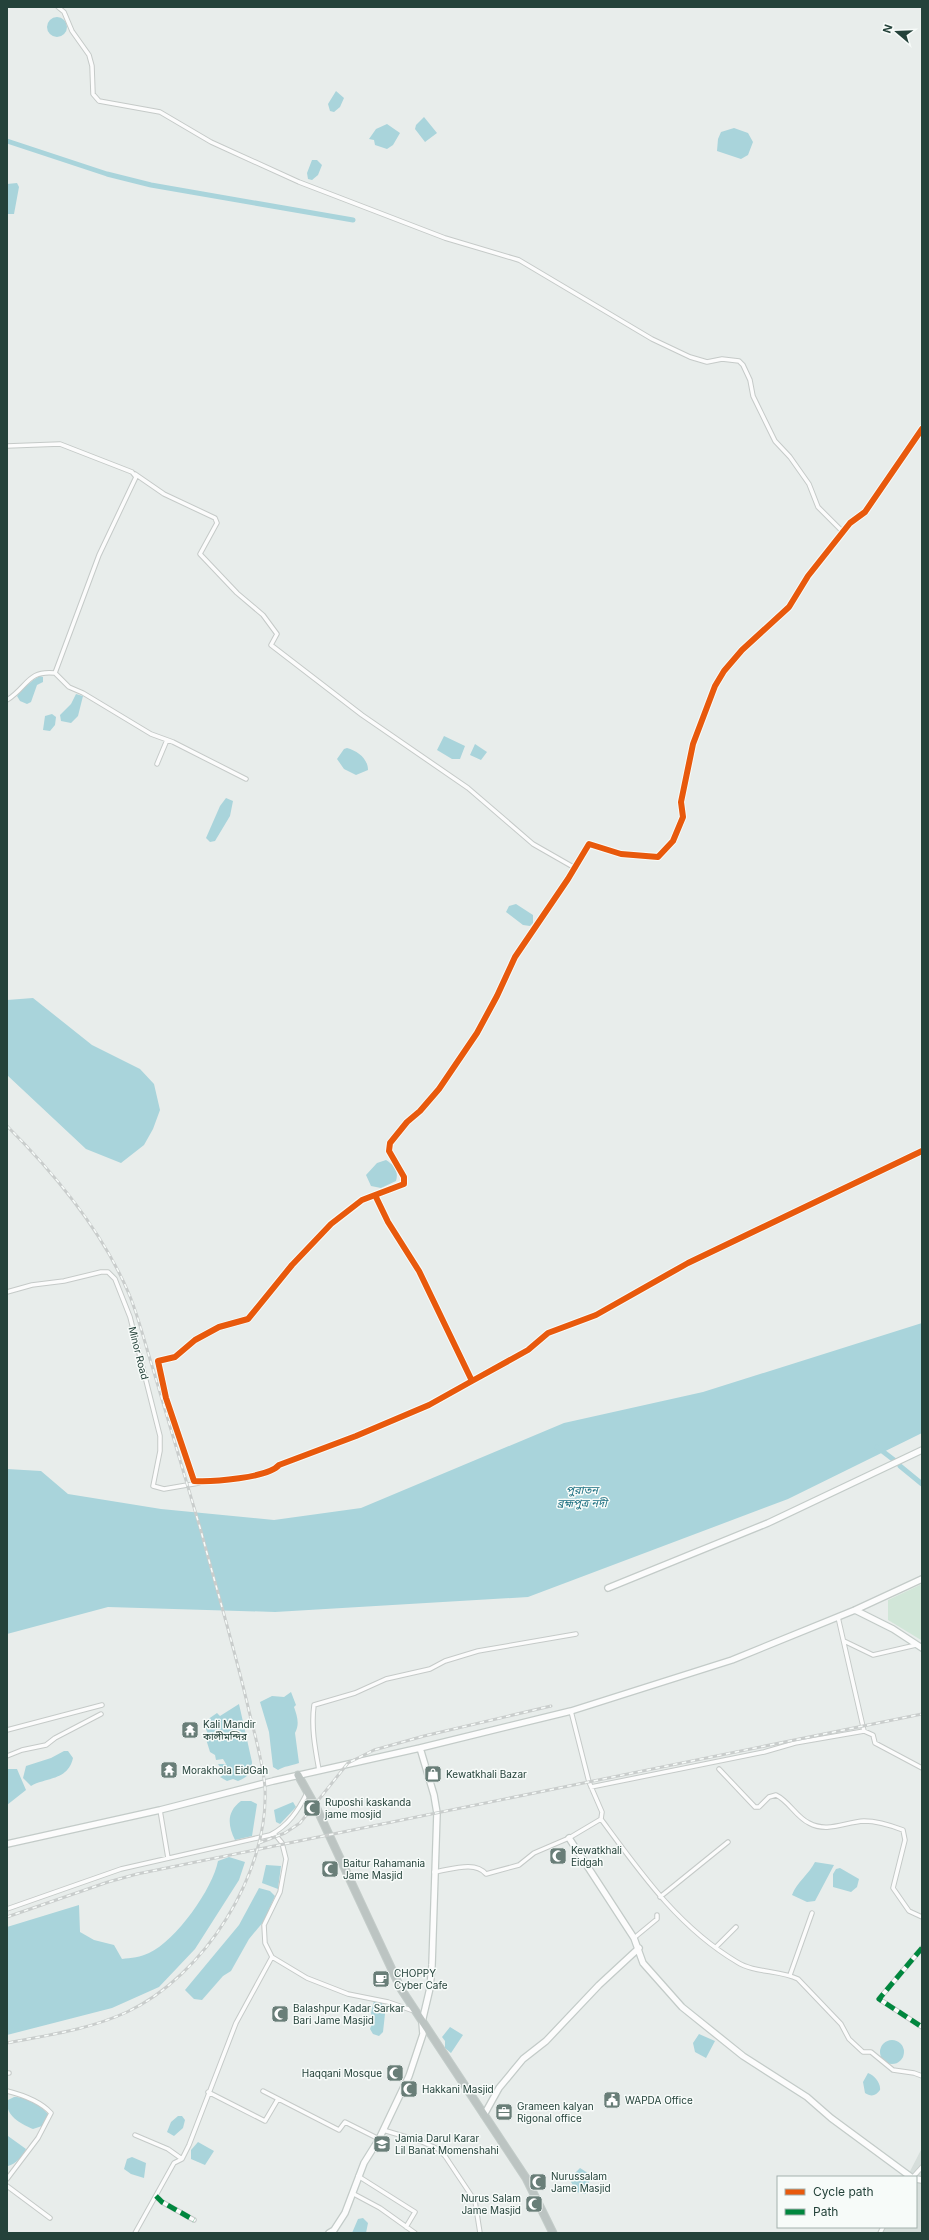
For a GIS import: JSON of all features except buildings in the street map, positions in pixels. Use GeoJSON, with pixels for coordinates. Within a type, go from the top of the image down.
{"type":"FeatureCollection","features":[{"type":"Feature","properties":{"kind":"highway"},"geometry":{"type":"LineString","coordinates":[[298,1775],[402,1989],[422,2022],[526,2178],[553,2233]]}},
{"type":"Feature","properties":{"kind":"street"},"geometry":{"type":"LineString","coordinates":[[58,7],[64,12],[72,31],[89,55],[92,66],[93,94],[99,101],[160,112],[211,142],[299,182],[348,199],[395,220],[445,238],[519,260],[652,339],[690,357],[707,362],[722,359],[739,361],[747,372],[753,396],[775,441],[790,457],[809,484],[818,507],[843,532]]}},
{"type":"Feature","properties":{"kind":"street"},"geometry":{"type":"LineString","coordinates":[[922,429],[866,512],[850,523],[808,576],[789,607],[742,650],[724,671],[715,686],[693,744],[681,802],[683,817],[673,841],[665,851],[658,857],[640,856],[606,851],[589,844],[575,868],[515,957],[480,1027],[455,1067],[420,1111],[407,1122],[389,1147],[390,1155],[401,1170],[405,1182],[401,1186],[362,1200],[331,1224],[292,1265],[248,1319],[219,1327],[195,1340],[175,1357],[158,1361],[166,1398],[187,1465],[194,1481],[206,1482],[242,1478],[275,1470],[279,1465],[356,1436],[429,1405],[528,1350],[548,1333],[596,1315],[688,1263],[922,1152]]}},
{"type":"Feature","properties":{"kind":"street"},"geometry":{"type":"LineString","coordinates":[[7,446],[60,444],[91,455],[135,474],[164,494],[215,518],[217,523],[200,554],[238,593],[264,615],[277,634],[271,645],[362,715],[468,788],[533,844],[575,868]]}},
{"type":"Feature","properties":{"kind":"street"},"geometry":{"type":"LineString","coordinates":[[55,673],[66,649],[80,602],[110,530],[134,482],[135,474]]}},
{"type":"Feature","properties":{"kind":"street"},"geometry":{"type":"LineString","coordinates":[[7,700],[19,692],[32,677],[41,672],[55,673],[69,687],[83,693],[151,734],[167,740],[246,779]]}},
{"type":"Feature","properties":{"kind":"street"},"geometry":{"type":"LineString","coordinates":[[157,764],[167,740]]}},
{"type":"Feature","properties":{"kind":"street"},"geometry":{"type":"LineString","coordinates":[[375,1195],[388,1222],[419,1271],[472,1381]]}},
{"type":"Feature","properties":{"kind":"street","name":"Minor Road"},"geometry":{"type":"LineString","coordinates":[[7,1292],[32,1286],[64,1282],[101,1272],[108,1272],[115,1279],[130,1317],[160,1436],[160,1451],[153,1486],[164,1488],[206,1482]]}},
{"type":"Feature","properties":{"kind":"street"},"geometry":{"type":"LineString","coordinates":[[608,1588],[768,1523],[922,1450]]}},
{"type":"Feature","properties":{"kind":"street"},"geometry":{"type":"LineString","coordinates":[[7,1844],[160,1810],[298,1775],[420,1748],[571,1711],[732,1660],[855,1610],[922,1580]]}},
{"type":"Feature","properties":{"kind":"street"},"geometry":{"type":"LineString","coordinates":[[855,1610],[919,1646]]}},
{"type":"Feature","properties":{"kind":"street"},"geometry":{"type":"LineString","coordinates":[[838,1617],[864,1731]]}},
{"type":"Feature","properties":{"kind":"street"},"geometry":{"type":"LineString","coordinates":[[319,1770],[313,1738],[314,1705],[355,1693],[386,1679],[430,1669],[445,1661],[478,1651],[516,1646],[576,1634]]}},
{"type":"Feature","properties":{"kind":"street"},"geometry":{"type":"LineString","coordinates":[[844,1641],[873,1655],[919,1646]]}},
{"type":"Feature","properties":{"kind":"street"},"geometry":{"type":"LineString","coordinates":[[7,1730],[102,1705]]}},
{"type":"Feature","properties":{"kind":"street"},"geometry":{"type":"LineString","coordinates":[[434,1872],[474,1866],[482,1868],[486,1874],[519,1865],[534,1853],[569,1838],[600,1819],[602,1812],[591,1786],[576,1736],[571,1711]]}},
{"type":"Feature","properties":{"kind":"street"},"geometry":{"type":"LineString","coordinates":[[7,1756],[22,1750],[46,1746],[54,1738],[101,1714]]}},
{"type":"Feature","properties":{"kind":"street"},"geometry":{"type":"LineString","coordinates":[[591,1786],[764,1752],[794,1743],[864,1731],[873,1735],[875,1743],[922,1768]]}},
{"type":"Feature","properties":{"kind":"street"},"geometry":{"type":"LineString","coordinates":[[329,2233],[334,2230],[345,2212],[358,2176],[379,2139],[409,2076],[423,2034],[422,2022],[430,1988],[432,1965],[437,1813],[434,1795],[420,1748]]}},
{"type":"Feature","properties":{"kind":"street"},"geometry":{"type":"LineString","coordinates":[[719,1769],[756,1807],[759,1807],[769,1797],[776,1795],[809,1823],[821,1827],[837,1827],[862,1821],[871,1821],[903,1830],[905,1840],[893,1888],[909,1910],[922,1917]]}},
{"type":"Feature","properties":{"kind":"street"},"geometry":{"type":"LineString","coordinates":[[7,1909],[121,1869],[274,1833],[288,1822],[300,1809],[307,1792]]}},
{"type":"Feature","properties":{"kind":"street"},"geometry":{"type":"LineString","coordinates":[[160,1810],[168,1858]]}},
{"type":"Feature","properties":{"kind":"street"},"geometry":{"type":"LineString","coordinates":[[600,1819],[660,1897],[675,1914],[716,1947],[738,1963],[790,1975],[798,1979],[842,2024],[848,2039],[863,2052],[872,2052],[893,2070],[914,2073],[922,2076]]}},
{"type":"Feature","properties":{"kind":"street"},"geometry":{"type":"LineString","coordinates":[[274,1833],[282,1843],[286,1859],[280,1892],[264,1926],[265,1943],[272,1957],[306,1978],[348,1994],[388,2002],[416,2012]]}},
{"type":"Feature","properties":{"kind":"street"},"geometry":{"type":"LineString","coordinates":[[569,1838],[634,1938],[639,1948],[643,1963],[682,2007],[742,2056],[807,2097],[831,2118],[911,2176]]}},
{"type":"Feature","properties":{"kind":"street"},"geometry":{"type":"LineString","coordinates":[[660,1897],[728,1842]]}},
{"type":"Feature","properties":{"kind":"street"},"geometry":{"type":"LineString","coordinates":[[790,1975],[812,1913]]}},
{"type":"Feature","properties":{"kind":"street"},"geometry":{"type":"LineString","coordinates":[[634,1938],[657,1918],[657,1915]]}},
{"type":"Feature","properties":{"kind":"street"},"geometry":{"type":"LineString","coordinates":[[716,1947],[736,1927]]}},
{"type":"Feature","properties":{"kind":"street"},"geometry":{"type":"LineString","coordinates":[[484,2115],[499,2088],[523,2059],[545,2042],[599,1985],[639,1948]]}},
{"type":"Feature","properties":{"kind":"street"},"geometry":{"type":"LineString","coordinates":[[922,1948],[880,2000],[922,2027]]}},
{"type":"Feature","properties":{"kind":"street"},"geometry":{"type":"LineString","coordinates":[[134,2233],[174,2163],[182,2159],[189,2145],[236,2022],[272,1957]]}},
{"type":"Feature","properties":{"kind":"street"},"geometry":{"type":"LineString","coordinates":[[7,2091],[30,2098],[45,2106],[51,2113],[38,2138],[7,2179]]}},
{"type":"Feature","properties":{"kind":"street"},"geometry":{"type":"LineString","coordinates":[[263,2091],[340,2130],[345,2122],[379,2139]]}},
{"type":"Feature","properties":{"kind":"street"},"geometry":{"type":"LineString","coordinates":[[208,2092],[265,2121],[278,2099]]}},
{"type":"Feature","properties":{"kind":"street"},"geometry":{"type":"LineString","coordinates":[[383,2130],[420,2141],[438,2149],[445,2156],[475,2201],[480,2233]]}},
{"type":"Feature","properties":{"kind":"street"},"geometry":{"type":"LineString","coordinates":[[134,2135],[168,2149],[182,2159]]}},
{"type":"Feature","properties":{"kind":"street"},"geometry":{"type":"LineString","coordinates":[[913,2176],[922,2167]]}},
{"type":"Feature","properties":{"kind":"street"},"geometry":{"type":"LineString","coordinates":[[358,2176],[415,2212],[406,2227]]}},
{"type":"Feature","properties":{"kind":"street"},"geometry":{"type":"LineString","coordinates":[[7,2186],[50,2218]]}},
{"type":"Feature","properties":{"kind":"street"},"geometry":{"type":"LineString","coordinates":[[352,2193],[380,2208],[415,2233]]}},
{"type":"Feature","properties":{"kind":"street"},"geometry":{"type":"LineString","coordinates":[[156,2196],[162,2202],[194,2220]]}},
{"type":"Feature","properties":{"kind":"shaded area"},"geometry":{"type":"Polygon","coordinates":[[[922,2148],[922,2233],[879,2233],[882,2228],[917,2228],[917,2176],[908,2176],[922,2148]]]}},
{"type":"Feature","properties":{"kind":"green space"},"geometry":{"type":"Polygon","coordinates":[[[922,1584],[921,1640],[888,1620],[888,1600],[922,1584]]]}},
{"type":"Feature","properties":{"kind":"water"},"geometry":{"type":"Polygon","coordinates":[[[57,17],[64,20],[67,27],[64,34],[57,37],[50,34],[47,27],[50,20],[57,17]]]}},
{"type":"Feature","properties":{"kind":"water"},"geometry":{"type":"Polygon","coordinates":[[[336,91],[344,98],[340,107],[334,112],[330,111],[328,104],[336,91]]]}},
{"type":"Feature","properties":{"kind":"water"},"geometry":{"type":"Polygon","coordinates":[[[424,117],[437,133],[425,142],[415,129],[416,125],[424,117]]]}},
{"type":"Feature","properties":{"kind":"water"},"geometry":{"type":"Polygon","coordinates":[[[387,124],[400,133],[393,145],[387,149],[375,145],[374,140],[369,139],[376,129],[387,124]]]}},
{"type":"Feature","properties":{"kind":"water"},"geometry":{"type":"Polygon","coordinates":[[[734,128],[748,133],[753,142],[748,155],[741,159],[717,151],[718,139],[721,132],[734,128]]]}},
{"type":"Feature","properties":{"kind":"water"},"geometry":{"type":"Polygon","coordinates":[[[312,160],[317,160],[322,165],[318,175],[312,180],[308,179],[307,173],[312,160]]]}},
{"type":"Feature","properties":{"kind":"water"},"geometry":{"type":"Polygon","coordinates":[[[17,183],[19,187],[14,214],[7,214],[7,184],[17,183]]]}},
{"type":"Feature","properties":{"kind":"water"},"geometry":{"type":"Polygon","coordinates":[[[40,676],[43,677],[43,682],[37,685],[31,702],[27,704],[20,701],[17,696],[19,693],[40,676]]]}},
{"type":"Feature","properties":{"kind":"water"},"geometry":{"type":"Polygon","coordinates":[[[76,694],[83,696],[78,716],[71,723],[61,721],[60,715],[71,704],[76,694]]]}},
{"type":"Feature","properties":{"kind":"water"},"geometry":{"type":"Polygon","coordinates":[[[52,714],[56,717],[55,725],[50,731],[43,730],[45,716],[52,714]]]}},
{"type":"Feature","properties":{"kind":"water"},"geometry":{"type":"Polygon","coordinates":[[[444,736],[465,746],[460,759],[452,759],[437,750],[444,736]]]}},
{"type":"Feature","properties":{"kind":"water"},"geometry":{"type":"Polygon","coordinates":[[[475,744],[487,752],[481,760],[470,755],[475,744]]]}},
{"type":"Feature","properties":{"kind":"water"},"geometry":{"type":"Polygon","coordinates":[[[347,748],[362,756],[368,766],[368,770],[356,775],[344,769],[337,759],[344,749],[347,748]]]}},
{"type":"Feature","properties":{"kind":"water"},"geometry":{"type":"Polygon","coordinates":[[[226,798],[233,801],[230,816],[215,841],[210,842],[206,838],[220,806],[226,798]]]}},
{"type":"Feature","properties":{"kind":"water"},"geometry":{"type":"Polygon","coordinates":[[[516,904],[533,915],[533,923],[530,926],[523,925],[506,912],[509,906],[516,904]]]}},
{"type":"Feature","properties":{"kind":"water"},"geometry":{"type":"Polygon","coordinates":[[[33,998],[92,1045],[140,1069],[154,1084],[160,1110],[153,1129],[144,1145],[121,1163],[86,1149],[7,1075],[7,1000],[33,998]]]}},
{"type":"Feature","properties":{"kind":"water"},"geometry":{"type":"Polygon","coordinates":[[[386,1160],[396,1171],[396,1181],[381,1188],[371,1186],[366,1175],[377,1163],[386,1160]]]}},
{"type":"Feature","properties":{"kind":"water","name":"পুরাতন ব্রহ্মপুত্র নদী"},"geometry":{"type":"Polygon","coordinates":[[[922,1323],[922,1433],[788,1499],[528,1597],[275,1612],[108,1607],[7,1634],[7,1469],[41,1471],[68,1494],[161,1509],[274,1520],[361,1508],[564,1423],[703,1392],[922,1323]]]}},
{"type":"Feature","properties":{"kind":"water"},"geometry":{"type":"Polygon","coordinates":[[[291,1692],[296,1705],[294,1707],[298,1723],[295,1733],[299,1763],[278,1770],[273,1767],[269,1732],[260,1702],[272,1696],[284,1697],[291,1692]]]}},
{"type":"Feature","properties":{"kind":"water"},"geometry":{"type":"Polygon","coordinates":[[[239,1704],[252,1766],[249,1774],[244,1778],[238,1781],[233,1779],[227,1781],[220,1777],[225,1774],[218,1764],[226,1764],[223,1759],[216,1760],[215,1755],[210,1752],[206,1739],[209,1737],[206,1729],[203,1727],[204,1722],[217,1713],[220,1716],[239,1704]]]}},
{"type":"Feature","properties":{"kind":"water"},"geometry":{"type":"Polygon","coordinates":[[[64,1751],[68,1751],[73,1758],[66,1771],[61,1775],[31,1786],[23,1778],[26,1766],[51,1758],[64,1751]]]}},
{"type":"Feature","properties":{"kind":"water"},"geometry":{"type":"Polygon","coordinates":[[[7,1769],[17,1769],[26,1790],[7,1805],[7,1769]]]}},
{"type":"Feature","properties":{"kind":"water"},"geometry":{"type":"Polygon","coordinates":[[[241,1801],[251,1801],[257,1804],[252,1836],[235,1840],[231,1830],[230,1819],[236,1805],[241,1801]]]}},
{"type":"Feature","properties":{"kind":"water"},"geometry":{"type":"Polygon","coordinates":[[[293,1802],[296,1807],[280,1824],[276,1822],[274,1810],[293,1802]]]}},
{"type":"Feature","properties":{"kind":"water"},"geometry":{"type":"Polygon","coordinates":[[[229,1857],[245,1862],[239,1880],[195,1949],[159,1987],[112,2008],[7,2035],[7,1927],[79,1905],[80,1932],[94,1940],[114,1945],[122,1959],[143,1955],[160,1947],[181,1926],[192,1913],[209,1885],[218,1861],[229,1857]]]}},
{"type":"Feature","properties":{"kind":"water"},"geometry":{"type":"Polygon","coordinates":[[[815,1862],[834,1865],[815,1901],[807,1902],[792,1895],[794,1890],[815,1862]]]}},
{"type":"Feature","properties":{"kind":"water"},"geometry":{"type":"Polygon","coordinates":[[[266,1865],[281,1866],[278,1889],[262,1883],[266,1865]]]}},
{"type":"Feature","properties":{"kind":"water"},"geometry":{"type":"Polygon","coordinates":[[[840,1868],[859,1879],[857,1887],[851,1892],[833,1887],[833,1874],[836,1869],[840,1868]]]}},
{"type":"Feature","properties":{"kind":"water"},"geometry":{"type":"Polygon","coordinates":[[[259,1888],[270,1891],[275,1896],[264,1921],[249,1939],[231,1971],[223,1976],[202,2000],[194,1999],[185,1990],[239,1925],[259,1888]]]}},
{"type":"Feature","properties":{"kind":"water"},"geometry":{"type":"Polygon","coordinates":[[[374,2001],[382,2003],[385,2014],[383,2032],[379,2036],[373,2034],[370,2029],[373,2021],[371,2013],[374,2001]]]}},
{"type":"Feature","properties":{"kind":"water"},"geometry":{"type":"Polygon","coordinates":[[[450,2027],[463,2035],[451,2053],[445,2048],[445,2041],[442,2037],[450,2027]]]}},
{"type":"Feature","properties":{"kind":"water"},"geometry":{"type":"Polygon","coordinates":[[[699,2034],[715,2041],[706,2058],[695,2052],[693,2043],[699,2034]]]}},
{"type":"Feature","properties":{"kind":"water"},"geometry":{"type":"Polygon","coordinates":[[[892,2040],[900,2044],[904,2052],[900,2060],[892,2064],[884,2060],[880,2052],[884,2044],[892,2040]]]}},
{"type":"Feature","properties":{"kind":"water"},"geometry":{"type":"Polygon","coordinates":[[[868,2073],[875,2077],[878,2082],[880,2090],[877,2094],[869,2095],[865,2093],[863,2082],[868,2073]]]}},
{"type":"Feature","properties":{"kind":"water"},"geometry":{"type":"Polygon","coordinates":[[[14,2097],[28,2100],[49,2115],[42,2126],[33,2129],[19,2122],[11,2115],[7,2106],[8,2100],[14,2097]]]}},
{"type":"Feature","properties":{"kind":"water"},"geometry":{"type":"Polygon","coordinates":[[[178,2116],[182,2116],[185,2120],[183,2128],[174,2136],[167,2132],[171,2122],[178,2116]]]}},
{"type":"Feature","properties":{"kind":"water"},"geometry":{"type":"Polygon","coordinates":[[[8,2136],[26,2149],[19,2159],[8,2166],[8,2136]]]}},
{"type":"Feature","properties":{"kind":"water"},"geometry":{"type":"Polygon","coordinates":[[[198,2142],[214,2151],[205,2165],[191,2159],[191,2150],[198,2142]]]}},
{"type":"Feature","properties":{"kind":"water"},"geometry":{"type":"Polygon","coordinates":[[[132,2157],[146,2163],[144,2178],[131,2174],[124,2169],[127,2159],[132,2157]]]}},
{"type":"Feature","properties":{"kind":"water"},"geometry":{"type":"Polygon","coordinates":[[[580,2168],[591,2175],[586,2194],[577,2192],[571,2182],[573,2175],[580,2168]]]}},
{"type":"Feature","properties":{"kind":"water"},"geometry":{"type":"Polygon","coordinates":[[[363,2218],[368,2223],[366,2233],[352,2233],[358,2219],[363,2218]]]}},
{"type":"Feature","properties":{"kind":"waterway"},"geometry":{"type":"LineString","coordinates":[[7,141],[107,174],[151,185],[353,220]]}},
{"type":"Feature","properties":{"kind":"waterway"},"geometry":{"type":"LineString","coordinates":[[877,1447],[894,1460]]}},
{"type":"Feature","properties":{"kind":"waterway"},"geometry":{"type":"LineString","coordinates":[[900,1466],[922,1484]]}},
{"type":"Feature","properties":{"kind":"railway"},"geometry":{"type":"LineString","coordinates":[[7,1126],[60,1183],[91,1225],[118,1270],[133,1303],[201,1531],[232,1643],[258,1749],[265,1788],[263,1821],[256,1854],[243,1887],[226,1919],[206,1948],[182,1974],[155,1996],[127,2012],[112,2018],[83,2028],[7,2043]]}},
{"type":"Feature","properties":{"kind":"railway"},"geometry":{"type":"LineString","coordinates":[[259,1843],[285,1833],[300,1823],[348,1763],[374,1750],[424,1736],[551,1706]]}},
{"type":"Feature","properties":{"kind":"railway"},"geometry":{"type":"LineString","coordinates":[[7,1917],[108,1882],[137,1874],[922,1714]]}},
{"type":"Feature","properties":{"kind":"marked path"},"geometry":{"type":"LineString","coordinates":[[922,1948],[879,1999],[922,2027]]}},
{"type":"Feature","properties":{"kind":"marked path"},"geometry":{"type":"LineString","coordinates":[[156,2196],[162,2202],[194,2220]]}},
{"type":"Feature","properties":{"kind":"cycle path"},"geometry":{"type":"LineString","coordinates":[[375,1195],[404,1184],[404,1177],[389,1151],[390,1143],[407,1122],[420,1111],[439,1089],[477,1033],[497,996],[515,957],[568,879],[589,844],[621,854],[658,857],[673,841],[683,817],[681,802],[693,744],[715,686],[724,671],[742,650],[789,607],[808,576],[850,523],[865,512],[922,429]]}},
{"type":"Feature","properties":{"kind":"cycle path"},"geometry":{"type":"LineString","coordinates":[[472,1381],[429,1405],[356,1436],[279,1465],[264,1473],[226,1480],[194,1481],[166,1398],[158,1361],[175,1357],[195,1340],[219,1327],[248,1319],[292,1265],[331,1224],[362,1200],[375,1195],[388,1222],[419,1271],[472,1381],[528,1350],[548,1333],[596,1315],[688,1263],[922,1151]]}},
{"type":"Feature","properties":{"kind":"place","name":"Kali Mandir কালীমন্দির"},"geometry":{"type":"Point","coordinates":[190,1730]}},
{"type":"Feature","properties":{"kind":"place","name":"Morakhola EidGah"},"geometry":{"type":"Point","coordinates":[169,1770]}},
{"type":"Feature","properties":{"kind":"place","name":"Kewatkhali Bazar"},"geometry":{"type":"Point","coordinates":[433,1774]}},
{"type":"Feature","properties":{"kind":"place","name":"Ruposhi kaskanda jame mosjid"},"geometry":{"type":"Point","coordinates":[312,1808]}},
{"type":"Feature","properties":{"kind":"place","name":"Kewatkhali Eidgah"},"geometry":{"type":"Point","coordinates":[558,1856]}},
{"type":"Feature","properties":{"kind":"place","name":"Baitur Rahamania Jame Masjid"},"geometry":{"type":"Point","coordinates":[330,1869]}},
{"type":"Feature","properties":{"kind":"place","name":"CHOPPY Cyber Cafe"},"geometry":{"type":"Point","coordinates":[381,1979]}},
{"type":"Feature","properties":{"kind":"place","name":"Balashpur Kadar Sarkar Bari Jame Masjid"},"geometry":{"type":"Point","coordinates":[280,2014]}},
{"type":"Feature","properties":{"kind":"place","name":"Haqqani Mosque"},"geometry":{"type":"Point","coordinates":[395,2073]}},
{"type":"Feature","properties":{"kind":"place","name":"Hakkani Masjid"},"geometry":{"type":"Point","coordinates":[409,2089]}},
{"type":"Feature","properties":{"kind":"place","name":"WAPDA Office"},"geometry":{"type":"Point","coordinates":[612,2100]}},
{"type":"Feature","properties":{"kind":"place","name":"Grameen kalyan Rigonal office"},"geometry":{"type":"Point","coordinates":[504,2112]}},
{"type":"Feature","properties":{"kind":"place","name":"Jamia Darul Karar Lil Banat Momenshahi"},"geometry":{"type":"Point","coordinates":[382,2144]}},
{"type":"Feature","properties":{"kind":"place","name":"Nurussalam Jame Masjid"},"geometry":{"type":"Point","coordinates":[538,2182]}},
{"type":"Feature","properties":{"kind":"place","name":"Nurus Salam Jame Masjid"},"geometry":{"type":"Point","coordinates":[534,2204]}}]}
